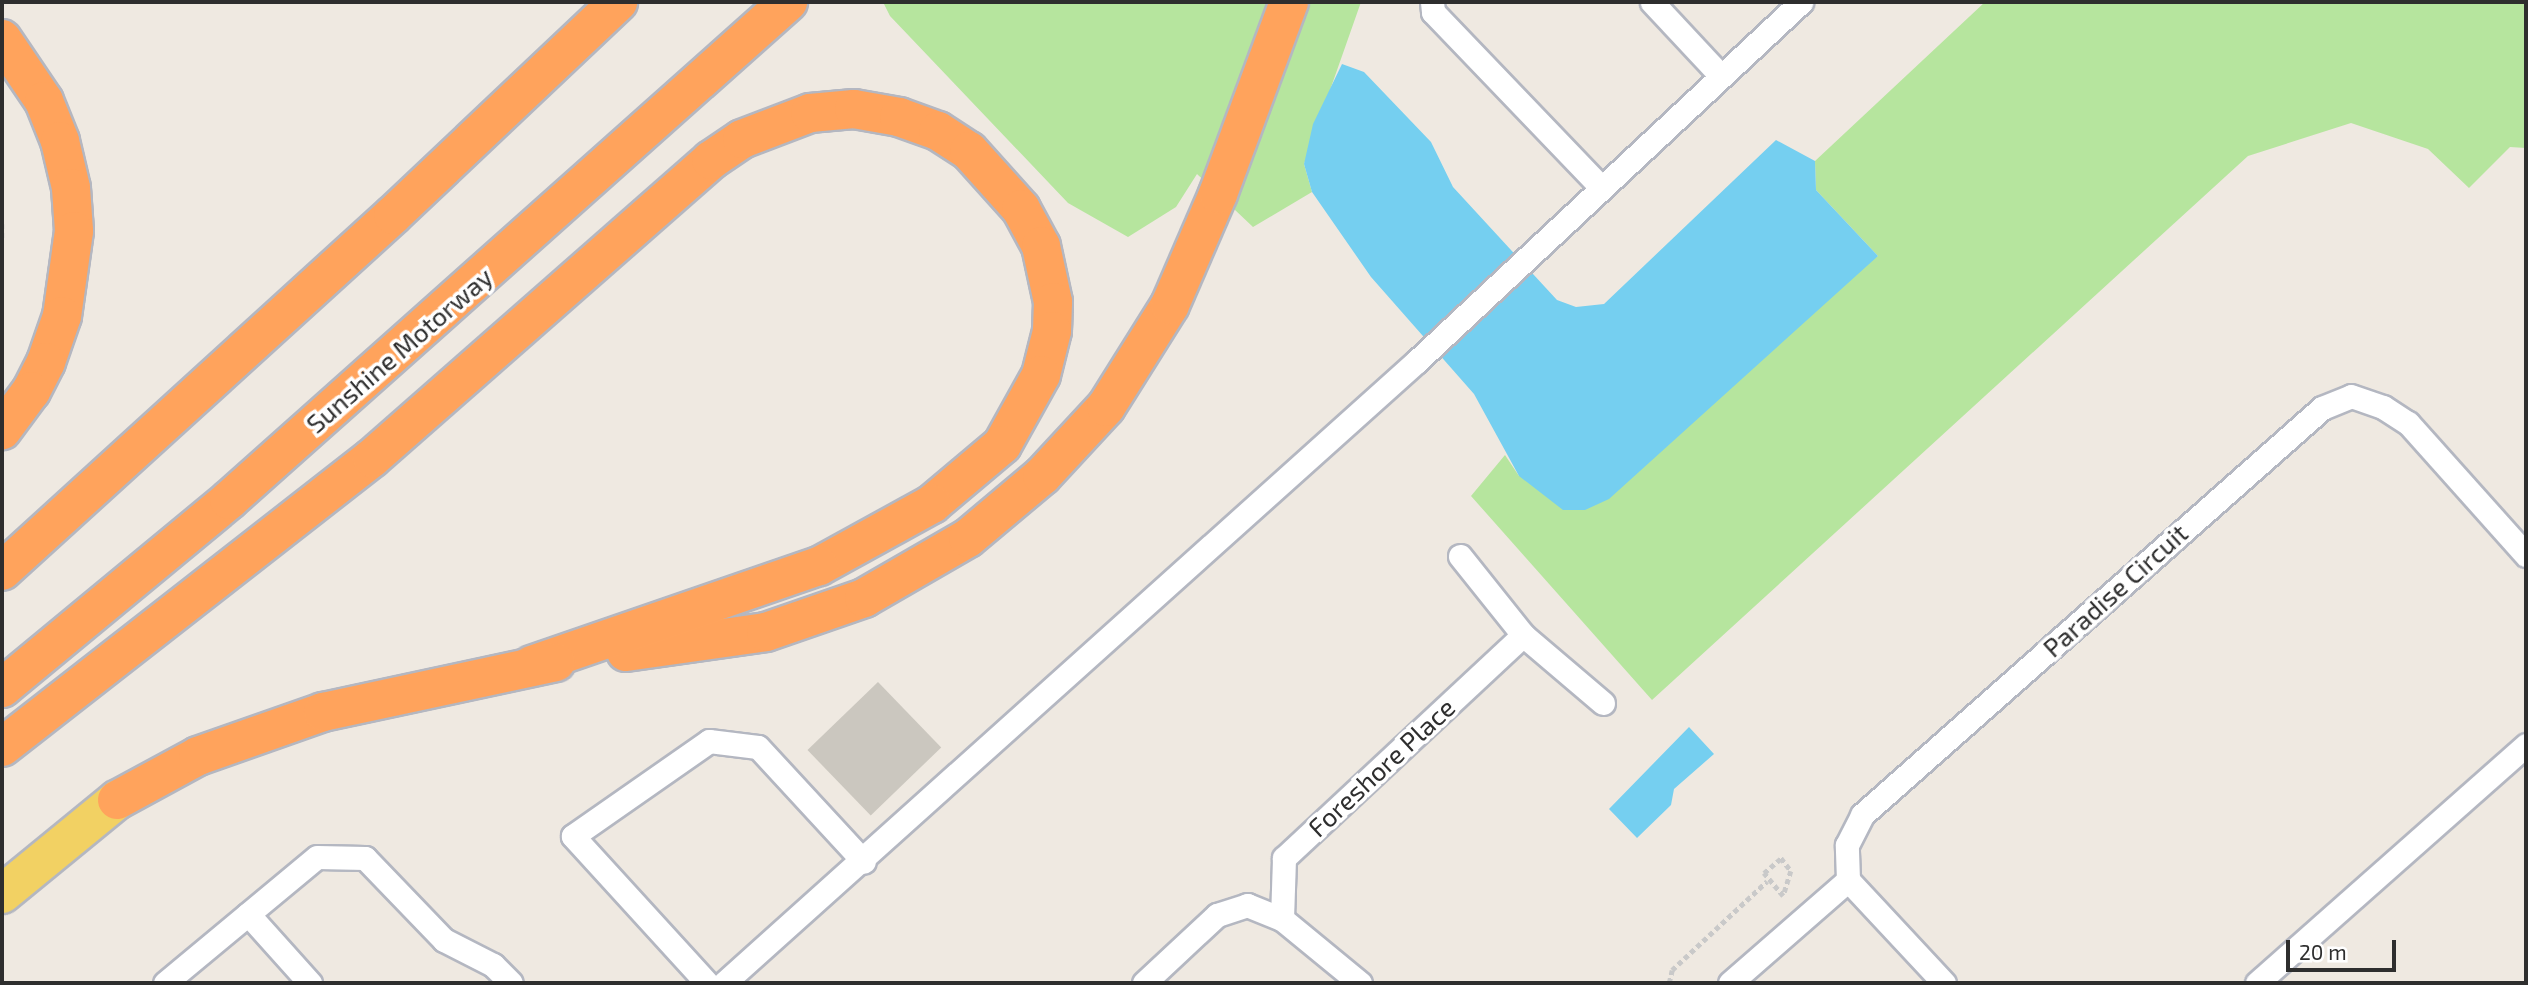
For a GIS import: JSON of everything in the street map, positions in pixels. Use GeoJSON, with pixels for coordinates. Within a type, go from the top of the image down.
{"type":"FeatureCollection","features":[{"type":"Feature","properties":{"kind":"highway"},"geometry":{"type":"LineString","coordinates":[[2,571],[393,215],[618,2]]}},
{"type":"Feature","properties":{"kind":"highway","name":"Sunshine Motorway"},"geometry":{"type":"LineString","coordinates":[[2,688],[239,491],[788,2]]}},
{"type":"Feature","properties":{"kind":"highway"},"geometry":{"type":"LineString","coordinates":[[117,800],[198,756],[323,712],[532,665],[766,632],[816,618],[916,570],[1010,507],[1106,407],[1170,305],[1218,194],[1289,2]]}},
{"type":"Feature","properties":{"kind":"highway"},"geometry":{"type":"LineString","coordinates":[[2,38],[44,101],[60,141],[74,231],[62,316],[46,362],[31,391],[2,430]]}},
{"type":"Feature","properties":{"kind":"highway"},"geometry":{"type":"LineString","coordinates":[[2,747],[372,458],[711,160],[742,139],[810,113],[854,110],[899,117],[938,131],[969,151],[1026,218],[1041,246],[1053,302],[1052,331],[1041,375],[1002,445],[932,504],[819,566],[532,665]]}},
{"type":"Feature","properties":{"kind":"main road"},"geometry":{"type":"LineString","coordinates":[[2,894],[117,800]]}},
{"type":"Feature","properties":{"kind":"lane"},"geometry":{"type":"LineString","coordinates":[[1432,2],[1433,12],[1602,188]]}},
{"type":"Feature","properties":{"kind":"lane"},"geometry":{"type":"LineString","coordinates":[[1653,2],[1721,76]]}},
{"type":"Feature","properties":{"kind":"lane"},"geometry":{"type":"LineString","coordinates":[[724,983],[864,862],[1417,361],[1801,2]]}},
{"type":"Feature","properties":{"kind":"lane","name":"Paradise Circuit"},"geometry":{"type":"LineString","coordinates":[[1848,880],[1847,845],[1862,815],[2322,408],[2351,396],[2383,407],[2408,423],[2526,555]]}},
{"type":"Feature","properties":{"kind":"lane"},"geometry":{"type":"LineString","coordinates":[[1460,556],[1522,635],[1603,703]]}},
{"type":"Feature","properties":{"kind":"lane","name":"Foreshore Place"},"geometry":{"type":"LineString","coordinates":[[1282,919],[1284,858],[1522,635]]}},
{"type":"Feature","properties":{"kind":"lane"},"geometry":{"type":"LineString","coordinates":[[707,983],[573,836],[709,741],[758,747],[864,862]]}},
{"type":"Feature","properties":{"kind":"lane"},"geometry":{"type":"LineString","coordinates":[[2257,983],[2526,745]]}},
{"type":"Feature","properties":{"kind":"lane"},"geometry":{"type":"LineString","coordinates":[[165,983],[317,857],[365,858],[444,940],[493,965],[511,983]]}},
{"type":"Feature","properties":{"kind":"lane"},"geometry":{"type":"LineString","coordinates":[[1730,983],[1848,880],[1944,983]]}},
{"type":"Feature","properties":{"kind":"lane"},"geometry":{"type":"LineString","coordinates":[[1144,983],[1217,915],[1247,905],[1282,919],[1360,983]]}},
{"type":"Feature","properties":{"kind":"lane"},"geometry":{"type":"LineString","coordinates":[[248,914],[310,983]]}},
{"type":"Feature","properties":{"kind":"path"},"geometry":{"type":"LineString","coordinates":[[2,224],[2,238]]}},
{"type":"Feature","properties":{"kind":"path"},"geometry":{"type":"LineString","coordinates":[[1781,858],[1791,871],[1783,897],[1767,881],[1764,873],[1781,858]]}},
{"type":"Feature","properties":{"kind":"path"},"geometry":{"type":"LineString","coordinates":[[1669,983],[1672,970],[1767,881]]}},
{"type":"Feature","properties":{"kind":"path"},"geometry":{"type":"LineString","coordinates":[[1783,897],[1794,888]]}},
{"type":"Feature","properties":{"kind":"green space"},"geometry":{"type":"Polygon","coordinates":[[[883,2],[1361,2],[1304,164],[1312,192],[1253,227],[1197,174],[1176,207],[1128,237],[1068,203],[890,16],[883,2]]]}},
{"type":"Feature","properties":{"kind":"green space"},"geometry":{"type":"Polygon","coordinates":[[[1985,2],[2526,2],[2526,148],[2510,147],[2469,188],[2428,149],[2351,123],[2248,156],[1652,700],[1471,496],[1505,455],[1519,476],[1878,256],[1816,190],[1815,161],[1985,2]]]}},
{"type":"Feature","properties":{"kind":"water"},"geometry":{"type":"Polygon","coordinates":[[[1342,64],[1364,72],[1431,142],[1453,187],[1557,300],[1576,307],[1604,304],[1776,140],[1815,161],[1816,190],[1878,256],[1609,499],[1585,510],[1563,510],[1519,476],[1474,394],[1371,277],[1312,192],[1304,164],[1313,124],[1342,64]]]}},
{"type":"Feature","properties":{"kind":"water"},"geometry":{"type":"Polygon","coordinates":[[[1689,727],[1714,754],[1674,789],[1671,805],[1637,838],[1609,809],[1689,727]]]}},
{"type":"Feature","properties":{"kind":"building"},"geometry":{"type":"Polygon","coordinates":[[[878,682],[941,747],[871,816],[808,750],[878,682]]]}}]}
